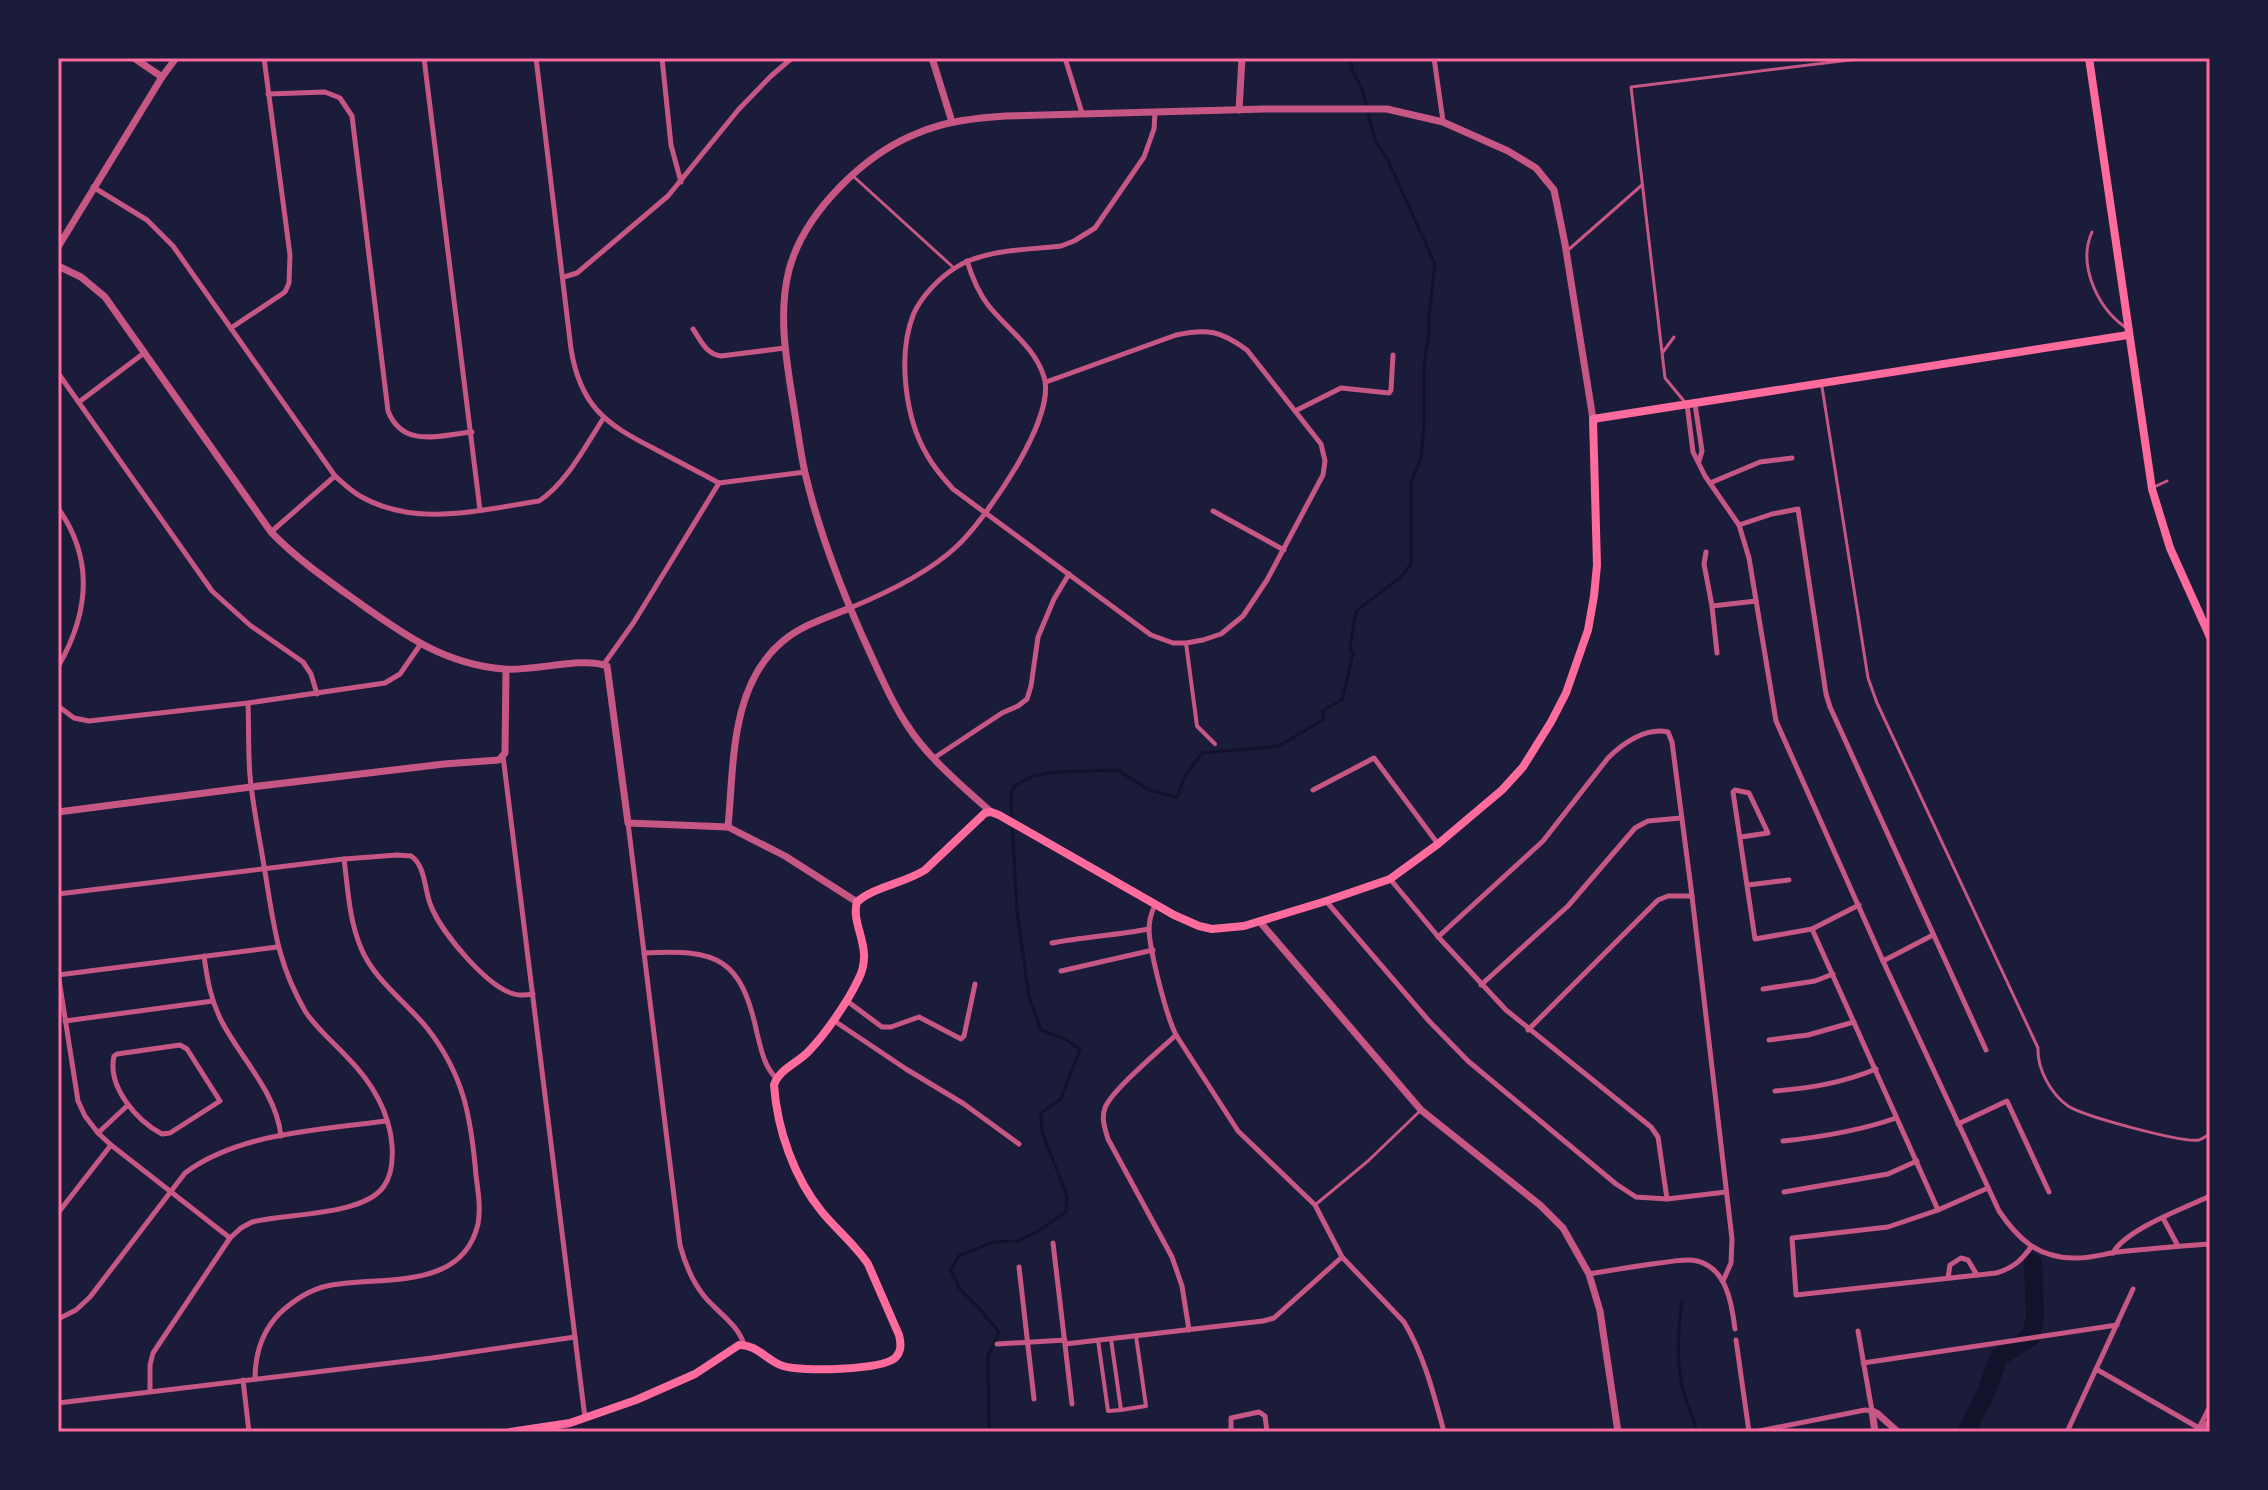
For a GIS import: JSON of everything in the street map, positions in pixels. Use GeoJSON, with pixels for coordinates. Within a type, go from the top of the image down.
{"type":"FeatureCollection","features":[{"type":"Feature","properties":{"kind":"main road"},"geometry":{"type":"LineString","coordinates":[[2089,58],[2152,489],[2170,548],[2210,637]]}},
{"type":"Feature","properties":{"kind":"main road"},"geometry":{"type":"LineString","coordinates":[[510,1432],[585,1418],[680,1382],[735,1347],[744,1345],[754,1347],[769,1360],[783,1366],[808,1370],[885,1363],[893,1359],[901,1347],[899,1335],[868,1264],[818,1207],[795,1168],[781,1131],[774,1094],[776,1078],[811,1048],[860,978],[864,962],[863,939],[855,909],[857,902],[868,894],[902,883],[925,870],[985,813],[991,812],[1008,821],[1155,905],[1212,929],[1260,922],[1393,882],[1502,790],[1523,767],[1551,722],[1576,669],[1588,630],[1596,581],[1593,419],[2128,332]]}},
{"type":"Feature","properties":{"kind":"street"},"geometry":{"type":"LineString","coordinates":[[134,58],[162,77]]}},
{"type":"Feature","properties":{"kind":"street"},"geometry":{"type":"LineString","coordinates":[[58,247],[176,58]]}},
{"type":"Feature","properties":{"kind":"street"},"geometry":{"type":"LineString","coordinates":[[231,328],[285,292],[289,283],[290,255],[264,58]]}},
{"type":"Feature","properties":{"kind":"street"},"geometry":{"type":"LineString","coordinates":[[424,58],[480,510]]}},
{"type":"Feature","properties":{"kind":"street"},"geometry":{"type":"LineString","coordinates":[[536,58],[571,349],[581,389],[603,419],[625,434],[719,483],[805,472]]}},
{"type":"Feature","properties":{"kind":"street"},"geometry":{"type":"LineString","coordinates":[[662,58],[671,145],[681,182]]}},
{"type":"Feature","properties":{"kind":"street"},"geometry":{"type":"LineString","coordinates":[[564,277],[577,273],[654,208],[681,182],[754,93],[792,58]]}},
{"type":"Feature","properties":{"kind":"street"},"geometry":{"type":"LineString","coordinates":[[932,58],[952,122]]}},
{"type":"Feature","properties":{"kind":"street"},"geometry":{"type":"LineString","coordinates":[[1065,58],[1082,113]]}},
{"type":"Feature","properties":{"kind":"street"},"geometry":{"type":"LineString","coordinates":[[1239,110],[1242,58]]}},
{"type":"Feature","properties":{"kind":"street"},"geometry":{"type":"LineString","coordinates":[[1434,58],[1443,122]]}},
{"type":"Feature","properties":{"kind":"street"},"geometry":{"type":"LineString","coordinates":[[268,94],[325,92],[340,98],[352,116],[388,411],[392,420],[405,433],[416,438],[472,432]]}},
{"type":"Feature","properties":{"kind":"street"},"geometry":{"type":"LineString","coordinates":[[991,812],[913,735],[898,710],[850,608],[805,472],[785,348],[783,305],[790,266],[818,213],[869,161],[903,139],[952,122],[1006,116],[1387,109],[1443,122],[1527,161],[1554,190],[1567,252],[1593,419]]}},
{"type":"Feature","properties":{"kind":"street"},"geometry":{"type":"LineString","coordinates":[[1046,382],[1176,335],[1210,331],[1235,341],[1247,350],[1321,444],[1325,461],[1323,475],[1284,550],[1243,616],[1221,634],[1186,643],[1173,643],[1151,635],[953,489],[925,453],[908,407],[905,380],[909,330],[925,296],[954,268],[967,261],[994,254],[1061,246],[1095,228],[1144,157],[1154,129],[1155,112]]}},
{"type":"Feature","properties":{"kind":"street"},"geometry":{"type":"LineString","coordinates":[[93,187],[160,231],[335,476],[358,495],[380,506],[432,516],[539,501],[559,484],[603,419]]}},
{"type":"Feature","properties":{"kind":"street"},"geometry":{"type":"LineString","coordinates":[[728,827],[744,699],[768,656],[785,640],[816,622],[873,598],[941,559],[986,513],[1028,449],[1041,416],[1046,382],[1030,350],[981,295],[967,261]]}},
{"type":"Feature","properties":{"kind":"street"},"geometry":{"type":"LineString","coordinates":[[58,266],[81,277],[105,297],[271,532],[314,570],[420,645],[446,656],[506,670],[604,664],[609,669],[680,1245],[694,1282],[742,1337],[744,1345]]}},
{"type":"Feature","properties":{"kind":"street"},"geometry":{"type":"LineString","coordinates":[[693,329],[714,355],[785,348]]}},
{"type":"Feature","properties":{"kind":"street"},"geometry":{"type":"LineString","coordinates":[[78,402],[145,352]]}},
{"type":"Feature","properties":{"kind":"street"},"geometry":{"type":"LineString","coordinates":[[1295,411],[1341,388],[1389,393],[1393,355]]}},
{"type":"Feature","properties":{"kind":"street"},"geometry":{"type":"LineString","coordinates":[[58,373],[212,591],[251,626],[303,662],[311,674],[317,694]]}},
{"type":"Feature","properties":{"kind":"street"},"geometry":{"type":"LineString","coordinates":[[1691,403],[1702,451],[1699,462],[1739,525],[1749,558],[1776,721],[1999,1211],[2014,1233],[2031,1247],[2058,1257],[2076,1259],[2210,1244]]}},
{"type":"Feature","properties":{"kind":"street"},"geometry":{"type":"LineString","coordinates":[[1710,483],[1760,462],[1792,458]]}},
{"type":"Feature","properties":{"kind":"street"},"geometry":{"type":"LineString","coordinates":[[271,532],[335,476]]}},
{"type":"Feature","properties":{"kind":"street"},"geometry":{"type":"LineString","coordinates":[[604,664],[634,622],[719,483]]}},
{"type":"Feature","properties":{"kind":"street"},"geometry":{"type":"LineString","coordinates":[[58,508],[78,549],[84,581],[82,609],[73,639],[58,667]]}},
{"type":"Feature","properties":{"kind":"street"},"geometry":{"type":"LineString","coordinates":[[1739,525],[1798,509],[1826,694],[1986,1050]]}},
{"type":"Feature","properties":{"kind":"street"},"geometry":{"type":"LineString","coordinates":[[1213,511],[1284,550]]}},
{"type":"Feature","properties":{"kind":"street"},"geometry":{"type":"LineString","coordinates":[[1706,552],[1704,564],[1717,653]]}},
{"type":"Feature","properties":{"kind":"street"},"geometry":{"type":"LineString","coordinates":[[934,758],[1027,699],[1042,626],[1069,574]]}},
{"type":"Feature","properties":{"kind":"street"},"geometry":{"type":"LineString","coordinates":[[1712,606],[1756,601]]}},
{"type":"Feature","properties":{"kind":"street"},"geometry":{"type":"LineString","coordinates":[[1186,643],[1197,726],[1215,744]]}},
{"type":"Feature","properties":{"kind":"street"},"geometry":{"type":"LineString","coordinates":[[58,706],[74,718],[89,721],[385,683],[400,674],[420,645]]}},
{"type":"Feature","properties":{"kind":"street"},"geometry":{"type":"LineString","coordinates":[[506,670],[503,756],[585,1418]]}},
{"type":"Feature","properties":{"kind":"street"},"geometry":{"type":"LineString","coordinates":[[150,1391],[153,1353],[230,1238],[252,1222],[336,1209],[374,1196],[384,1187],[390,1175],[393,1155],[387,1121],[373,1088],[308,1015],[294,991],[277,947],[251,787],[248,703]]}},
{"type":"Feature","properties":{"kind":"street"},"geometry":{"type":"LineString","coordinates":[[1438,937],[1543,841],[1619,748],[1649,732],[1668,732],[1672,742],[1692,896],[1726,1192],[1732,1252],[1723,1281]]}},
{"type":"Feature","properties":{"kind":"street"},"geometry":{"type":"LineString","coordinates":[[58,812],[444,764],[493,761],[503,756]]}},
{"type":"Feature","properties":{"kind":"street"},"geometry":{"type":"LineString","coordinates":[[1313,790],[1374,758],[1438,844]]}},
{"type":"Feature","properties":{"kind":"street"},"geometry":{"type":"LineString","coordinates":[[1741,837],[1768,833],[1749,793],[1735,790],[1733,792],[1755,939],[1812,929],[1859,905]]}},
{"type":"Feature","properties":{"kind":"street"},"geometry":{"type":"LineString","coordinates":[[1481,985],[1568,906],[1635,828],[1648,821],[1681,818]]}},
{"type":"Feature","properties":{"kind":"street"},"geometry":{"type":"LineString","coordinates":[[628,823],[728,827],[785,856],[857,902]]}},
{"type":"Feature","properties":{"kind":"street"},"geometry":{"type":"LineString","coordinates":[[58,894],[344,859],[411,856],[420,865],[429,903],[451,939],[500,988],[517,995],[533,994]]}},
{"type":"Feature","properties":{"kind":"street"},"geometry":{"type":"LineString","coordinates":[[255,1379],[262,1337],[292,1301],[326,1286],[422,1275],[446,1268],[466,1248],[478,1223],[471,1121],[457,1077],[427,1028],[378,976],[361,949],[351,914],[344,859]]}},
{"type":"Feature","properties":{"kind":"street"},"geometry":{"type":"LineString","coordinates":[[1748,885],[1789,880]]}},
{"type":"Feature","properties":{"kind":"street"},"geometry":{"type":"LineString","coordinates":[[1393,882],[1481,985],[1528,1030],[1651,1127],[1658,1137],[1667,1199]]}},
{"type":"Feature","properties":{"kind":"street"},"geometry":{"type":"LineString","coordinates":[[1528,1030],[1658,900],[1668,896],[1692,896]]}},
{"type":"Feature","properties":{"kind":"street"},"geometry":{"type":"LineString","coordinates":[[1326,901],[1429,1021],[1468,1061],[1616,1184],[1636,1197],[1667,1199],[1726,1192]]}},
{"type":"Feature","properties":{"kind":"street"},"geometry":{"type":"LineString","coordinates":[[1155,905],[1149,929],[1176,1035],[1238,1131],[1315,1205],[1342,1257],[1396,1312],[1411,1334],[1444,1432]]}},
{"type":"Feature","properties":{"kind":"street"},"geometry":{"type":"LineString","coordinates":[[1260,922],[1421,1110],[1540,1205],[1563,1228],[1589,1274],[1600,1311],[1618,1432]]}},
{"type":"Feature","properties":{"kind":"street"},"geometry":{"type":"LineString","coordinates":[[1052,943],[1149,929]]}},
{"type":"Feature","properties":{"kind":"street"},"geometry":{"type":"LineString","coordinates":[[1812,929],[1938,1210]]}},
{"type":"Feature","properties":{"kind":"street"},"geometry":{"type":"LineString","coordinates":[[1883,961],[1933,935]]}},
{"type":"Feature","properties":{"kind":"street"},"geometry":{"type":"LineString","coordinates":[[230,1238],[111,1145],[85,1116],[78,1101],[58,975],[277,947]]}},
{"type":"Feature","properties":{"kind":"street"},"geometry":{"type":"LineString","coordinates":[[1061,971],[1153,950]]}},
{"type":"Feature","properties":{"kind":"street"},"geometry":{"type":"LineString","coordinates":[[644,953],[694,953],[709,957],[738,976],[753,1009],[766,1064],[776,1078]]}},
{"type":"Feature","properties":{"kind":"street"},"geometry":{"type":"LineString","coordinates":[[204,956],[213,1001],[226,1030],[272,1102],[281,1136]]}},
{"type":"Feature","properties":{"kind":"street"},"geometry":{"type":"LineString","coordinates":[[1763,989],[1815,981],[1833,974]]}},
{"type":"Feature","properties":{"kind":"street"},"geometry":{"type":"LineString","coordinates":[[846,1000],[882,1027],[919,1017],[961,1039],[975,984]]}},
{"type":"Feature","properties":{"kind":"street"},"geometry":{"type":"LineString","coordinates":[[65,1021],[213,1001]]}},
{"type":"Feature","properties":{"kind":"street"},"geometry":{"type":"LineString","coordinates":[[832,1019],[964,1104],[1019,1144]]}},
{"type":"Feature","properties":{"kind":"street"},"geometry":{"type":"LineString","coordinates":[[1769,1040],[1808,1035],[1854,1022]]}},
{"type":"Feature","properties":{"kind":"street"},"geometry":{"type":"LineString","coordinates":[[1176,1035],[1115,1093],[1103,1115],[1108,1139],[1178,1271],[1189,1330]]}},
{"type":"Feature","properties":{"kind":"street"},"geometry":{"type":"LineString","coordinates":[[180,1045],[187,1049],[220,1101],[170,1133],[162,1134],[128,1105],[115,1079],[114,1056],[180,1045]]}},
{"type":"Feature","properties":{"kind":"street"},"geometry":{"type":"LineString","coordinates":[[1775,1091],[1817,1087],[1849,1080],[1876,1069]]}},
{"type":"Feature","properties":{"kind":"street"},"geometry":{"type":"LineString","coordinates":[[1958,1124],[2007,1101],[2049,1192]]}},
{"type":"Feature","properties":{"kind":"street"},"geometry":{"type":"LineString","coordinates":[[98,1133],[128,1105]]}},
{"type":"Feature","properties":{"kind":"street"},"geometry":{"type":"LineString","coordinates":[[1783,1141],[1867,1128],[1896,1118]]}},
{"type":"Feature","properties":{"kind":"street"},"geometry":{"type":"LineString","coordinates":[[58,1319],[76,1310],[90,1297],[185,1173],[206,1160],[246,1144],[281,1136],[387,1121]]}},
{"type":"Feature","properties":{"kind":"street"},"geometry":{"type":"LineString","coordinates":[[58,1213],[111,1145]]}},
{"type":"Feature","properties":{"kind":"street"},"geometry":{"type":"LineString","coordinates":[[1784,1192],[1888,1174],[1917,1161]]}},
{"type":"Feature","properties":{"kind":"street"},"geometry":{"type":"LineString","coordinates":[[1988,1188],[1888,1227],[1792,1238],[1796,1295],[2010,1269],[2021,1261],[2031,1247]]}},
{"type":"Feature","properties":{"kind":"street"},"geometry":{"type":"LineString","coordinates":[[2113,1253],[2122,1241],[2210,1196]]}},
{"type":"Feature","properties":{"kind":"street"},"geometry":{"type":"LineString","coordinates":[[2163,1218],[2178,1246]]}},
{"type":"Feature","properties":{"kind":"street"},"geometry":{"type":"LineString","coordinates":[[1053,1243],[1072,1404]]}},
{"type":"Feature","properties":{"kind":"street"},"geometry":{"type":"LineString","coordinates":[[997,1344],[1111,1339],[1263,1321],[1274,1318],[1342,1257]]}},
{"type":"Feature","properties":{"kind":"street"},"geometry":{"type":"LineString","coordinates":[[1948,1278],[1950,1265],[1961,1258],[1968,1260],[1977,1275]]}},
{"type":"Feature","properties":{"kind":"street"},"geometry":{"type":"LineString","coordinates":[[1589,1274],[1699,1261],[1723,1281],[1731,1299],[1735,1329]]}},
{"type":"Feature","properties":{"kind":"street"},"geometry":{"type":"LineString","coordinates":[[1019,1267],[1034,1399]]}},
{"type":"Feature","properties":{"kind":"street"},"geometry":{"type":"LineString","coordinates":[[2067,1432],[2133,1289]]}},
{"type":"Feature","properties":{"kind":"street"},"geometry":{"type":"LineString","coordinates":[[1863,1363],[2117,1325]]}},
{"type":"Feature","properties":{"kind":"street"},"geometry":{"type":"LineString","coordinates":[[1858,1331],[1875,1432]]}},
{"type":"Feature","properties":{"kind":"street"},"geometry":{"type":"LineString","coordinates":[[1098,1340],[1108,1411],[1121,1410],[1146,1406],[1136,1336]]}},
{"type":"Feature","properties":{"kind":"street"},"geometry":{"type":"LineString","coordinates":[[58,1403],[432,1358],[575,1337]]}},
{"type":"Feature","properties":{"kind":"street"},"geometry":{"type":"LineString","coordinates":[[1111,1339],[1121,1410]]}},
{"type":"Feature","properties":{"kind":"street"},"geometry":{"type":"LineString","coordinates":[[1736,1340],[1752,1432],[1865,1410],[1872,1411],[1898,1432]]}},
{"type":"Feature","properties":{"kind":"street"},"geometry":{"type":"LineString","coordinates":[[2096,1369],[2198,1430]]}},
{"type":"Feature","properties":{"kind":"street"},"geometry":{"type":"LineString","coordinates":[[243,1380],[249,1432]]}},
{"type":"Feature","properties":{"kind":"street"},"geometry":{"type":"LineString","coordinates":[[2198,1430],[2210,1406]]}},
{"type":"Feature","properties":{"kind":"street"},"geometry":{"type":"LineString","coordinates":[[1231,1432],[1231,1418],[1259,1412],[1265,1416],[1267,1432]]}},
{"type":"Feature","properties":{"kind":"street"},"geometry":{"type":"LineString","coordinates":[[2198,1430],[2210,1423]]}},
{"type":"Feature","properties":{"kind":"lane"},"geometry":{"type":"LineString","coordinates":[[1691,403],[1665,378],[1631,87],[1866,58]]}},
{"type":"Feature","properties":{"kind":"lane"},"geometry":{"type":"LineString","coordinates":[[853,176],[954,268]]}},
{"type":"Feature","properties":{"kind":"lane"},"geometry":{"type":"LineString","coordinates":[[1567,252],[1642,185]]}},
{"type":"Feature","properties":{"kind":"lane"},"geometry":{"type":"LineString","coordinates":[[2092,232],[2087,252],[2092,284],[2106,308],[2128,332]]}},
{"type":"Feature","properties":{"kind":"lane"},"geometry":{"type":"LineString","coordinates":[[1663,352],[1674,337]]}},
{"type":"Feature","properties":{"kind":"lane"},"geometry":{"type":"LineString","coordinates":[[1821,383],[1866,670],[1872,691],[2038,1048],[2038,1060],[2052,1090],[2080,1113],[2146,1131],[2198,1140],[2210,1134]]}},
{"type":"Feature","properties":{"kind":"lane"},"geometry":{"type":"LineString","coordinates":[[2152,489],[2167,481]]}},
{"type":"Feature","properties":{"kind":"lane"},"geometry":{"type":"LineString","coordinates":[[1315,1205],[1368,1161],[1421,1110]]}},
{"type":"Feature","properties":{"kind":"waterway"},"geometry":{"type":"LineString","coordinates":[[989,1432],[988,1356],[999,1332],[960,1289],[951,1270],[959,1256],[993,1242],[1018,1241],[1066,1212],[1067,1196],[1042,1132],[1041,1113],[1061,1099],[1080,1049],[1065,1039],[1041,1030],[1029,997],[1017,911],[1012,791],[1032,776],[1118,770],[1149,790],[1177,797],[1185,776],[1202,753],[1279,746],[1324,719],[1322,711],[1342,700],[1353,654],[1350,648],[1356,611],[1401,577],[1411,564],[1411,483],[1421,458],[1424,365],[1435,264],[1387,158],[1375,141],[1362,89],[1352,70],[1350,58]]}},
{"type":"Feature","properties":{"kind":"waterway"},"geometry":{"type":"LineString","coordinates":[[1966,1432],[1985,1395],[1999,1357],[2031,1337],[2035,1317],[2033,1262]]}},
{"type":"Feature","properties":{"kind":"waterway"},"geometry":{"type":"LineString","coordinates":[[1682,1301],[1679,1368],[1696,1432]]}}]}
